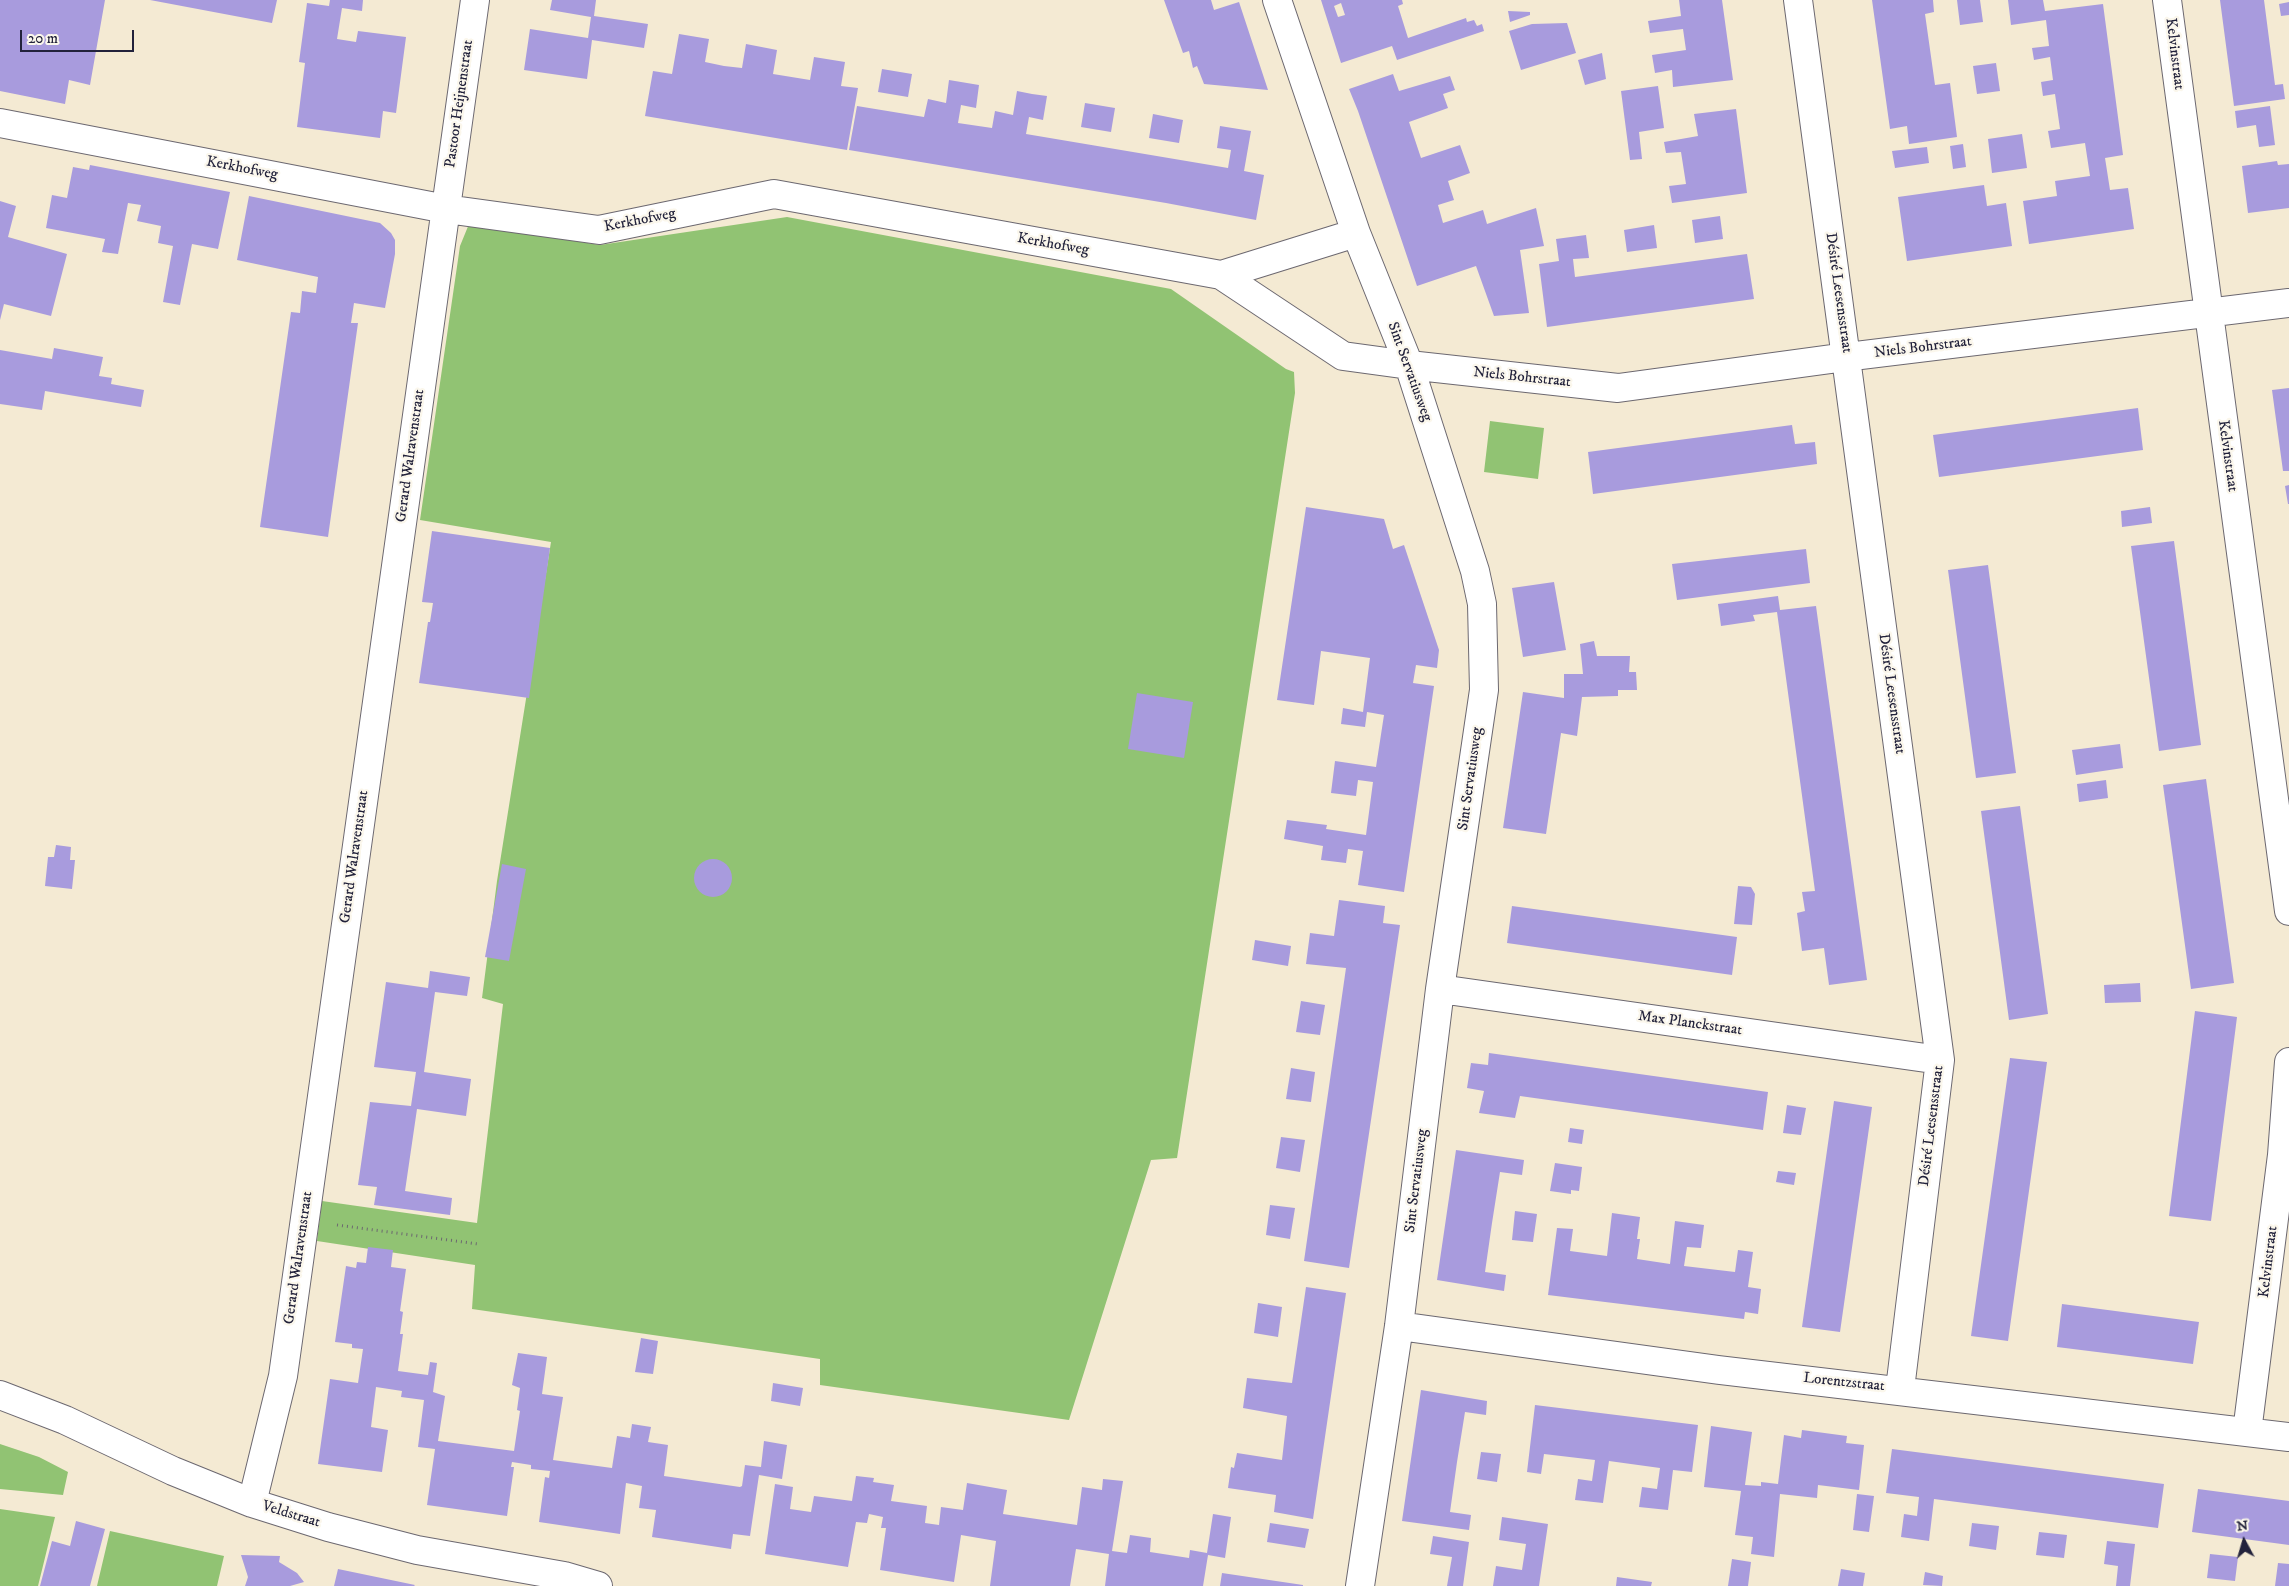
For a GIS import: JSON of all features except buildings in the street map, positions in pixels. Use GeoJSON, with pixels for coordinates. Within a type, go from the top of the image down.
{"type":"FeatureCollection","features":[{"type":"Feature","properties":{"kind":"street","name":"Pastoor Heijnenstraat"},"geometry":{"type":"LineString","coordinates":[[446,209],[474,0]]}},
{"type":"Feature","properties":{"kind":"street","name":"Sint Servatiusweg"},"geometry":{"type":"LineString","coordinates":[[1277,0],[1356,233],[1409,366],[1475,571],[1482,604],[1484,635],[1484,690],[1440,989],[1399,1326],[1360,1586]]}},
{"type":"Feature","properties":{"kind":"street","name":"Désiré Leesensstraat"},"geometry":{"type":"LineString","coordinates":[[1798,0],[1940,1060],[1900,1390]]}},
{"type":"Feature","properties":{"kind":"street","name":"Kelvinstraat"},"geometry":{"type":"LineString","coordinates":[[2167,0],[2207,313],[2289,911]]}},
{"type":"Feature","properties":{"kind":"street","name":"Kerkhofweg"},"geometry":{"type":"LineString","coordinates":[[0,123],[446,209],[599,230],[774,194],[1221,275],[1343,356],[1409,366]]}},
{"type":"Feature","properties":{"kind":"street","name":"Gerard Walravenstraat"},"geometry":{"type":"LineString","coordinates":[[252,1503],[282,1376],[446,209]]}},
{"type":"Feature","properties":{"kind":"street","name":"Kerkhofweg"},"geometry":{"type":"LineString","coordinates":[[1221,275],[1356,233]]}},
{"type":"Feature","properties":{"kind":"street","name":"Niels Bohrstraat"},"geometry":{"type":"LineString","coordinates":[[1409,366],[1618,388],[1846,357],[2289,304]]}},
{"type":"Feature","properties":{"kind":"street","name":"Max Planckstraat"},"geometry":{"type":"LineString","coordinates":[[1440,989],[1940,1060]]}},
{"type":"Feature","properties":{"kind":"street","name":"Kelvinstraat"},"geometry":{"type":"LineString","coordinates":[[2247,1432],[2282,1155],[2289,1062]]}},
{"type":"Feature","properties":{"kind":"street","name":"Lorentzstraat"},"geometry":{"type":"LineString","coordinates":[[1399,1326],[1719,1370],[2289,1437]]}},
{"type":"Feature","properties":{"kind":"street","name":"Veldstraat"},"geometry":{"type":"LineString","coordinates":[[0,1395],[64,1420],[173,1470],[252,1503],[328,1527],[417,1550],[564,1576],[598,1586]]}},
{"type":"Feature","properties":{"kind":"path"},"geometry":{"type":"LineString","coordinates":[[304,1221],[478,1244]]}},
{"type":"Feature","properties":{"kind":"green space"},"geometry":{"type":"Polygon","coordinates":[[[787,217],[1171,289],[1286,369],[1294,372],[1295,393],[1177,1158],[1151,1160],[1069,1420],[820,1385],[820,1359],[472,1309],[475,1265],[317,1241],[322,1201],[477,1223],[503,1004],[482,998],[497,881],[551,542],[420,520],[460,246],[469,224],[600,245],[787,217]]]}},
{"type":"Feature","properties":{"kind":"green space"},"geometry":{"type":"Polygon","coordinates":[[[1490,421],[1544,428],[1538,479],[1484,472],[1490,421]]]}},
{"type":"Feature","properties":{"kind":"green space"},"geometry":{"type":"Polygon","coordinates":[[[0,1444],[39,1457],[68,1472],[63,1495],[0,1489],[0,1444]]]}},
{"type":"Feature","properties":{"kind":"green space"},"geometry":{"type":"Polygon","coordinates":[[[0,1509],[55,1517],[38,1586],[0,1586],[0,1509]]]}},
{"type":"Feature","properties":{"kind":"green space"},"geometry":{"type":"Polygon","coordinates":[[[110,1531],[224,1556],[217,1586],[97,1586],[110,1531]]]}}]}
